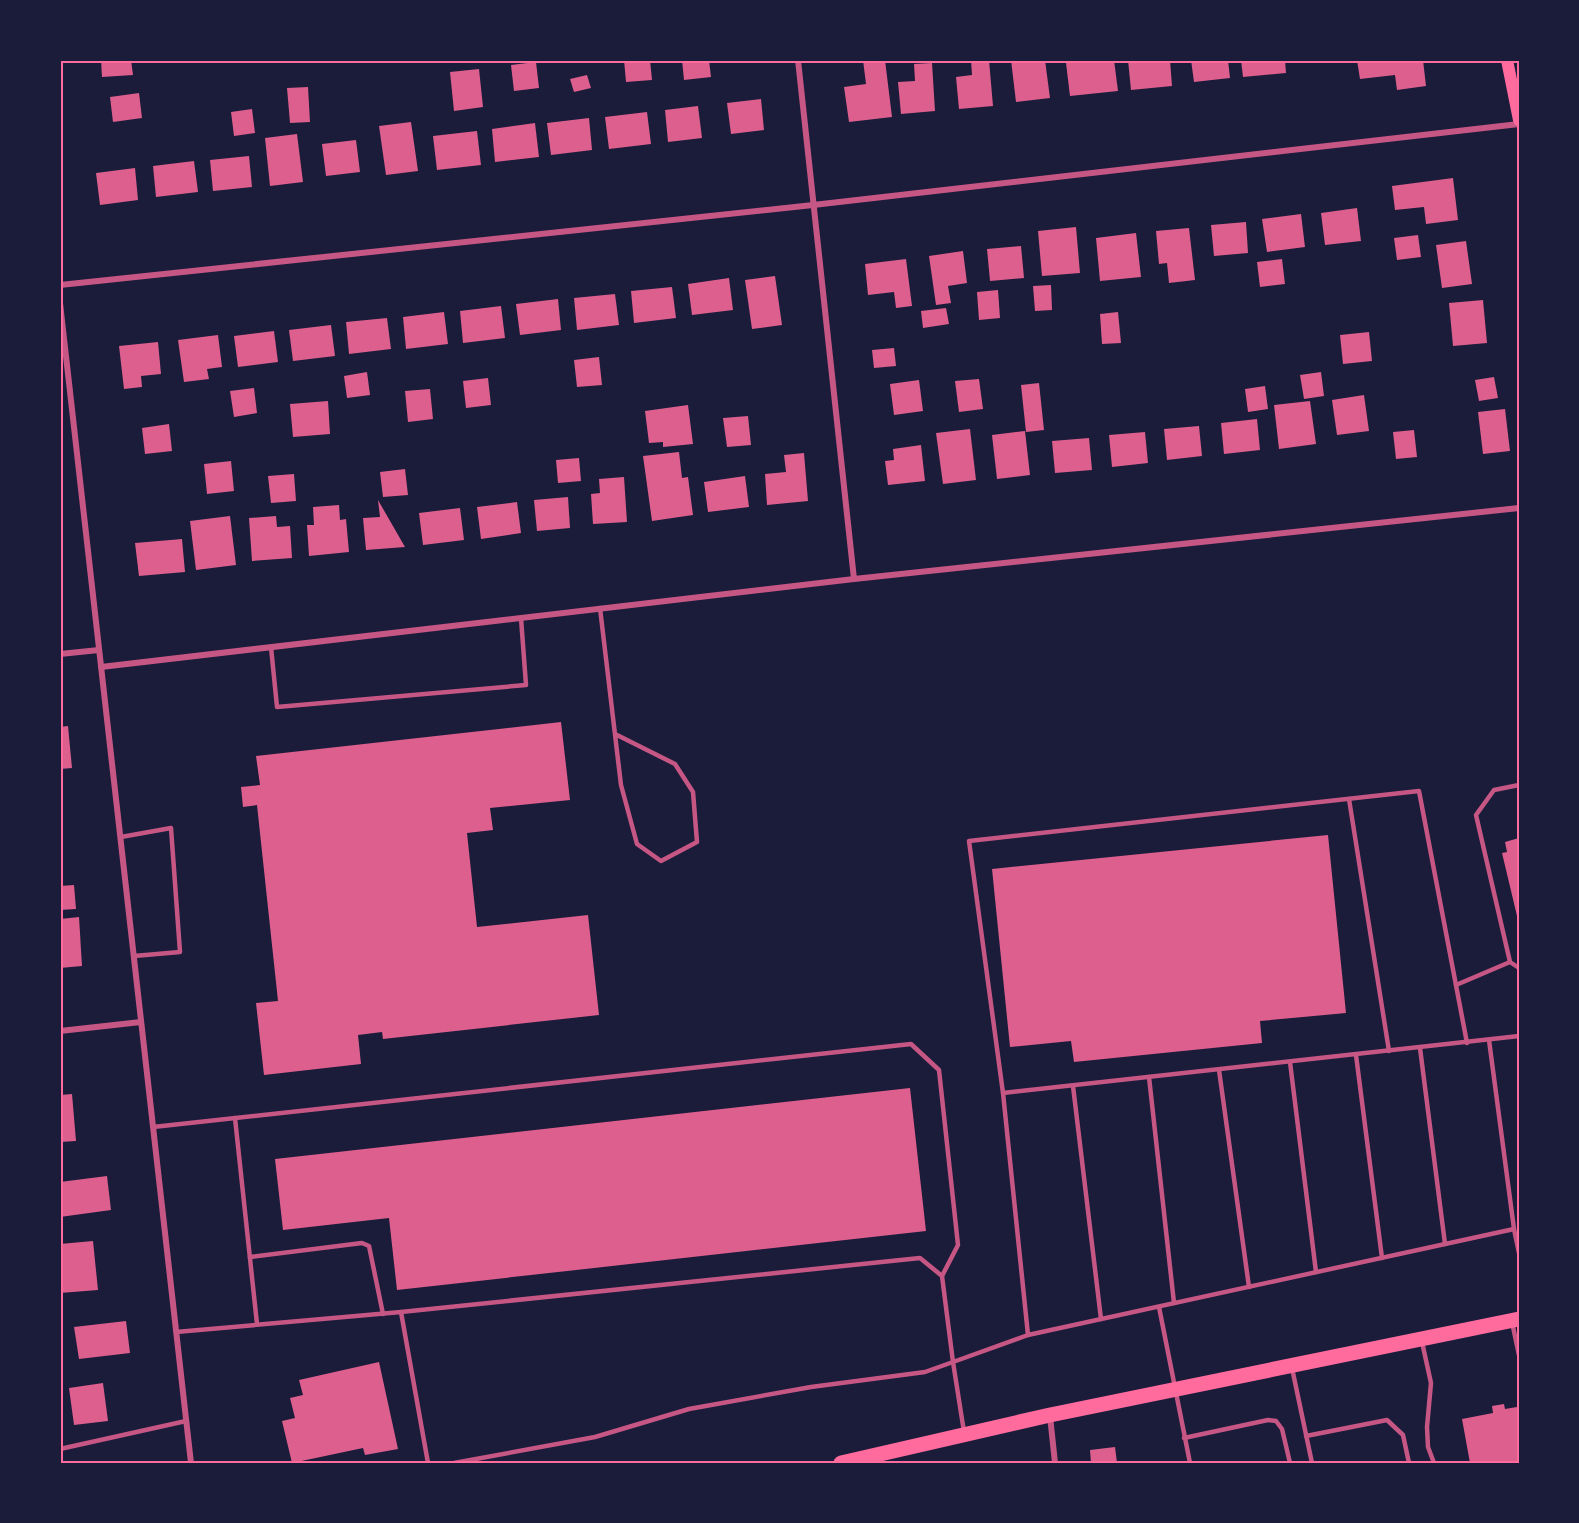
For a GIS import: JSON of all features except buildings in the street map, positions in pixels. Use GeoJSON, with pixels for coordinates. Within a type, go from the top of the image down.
{"type":"FeatureCollection","features":[{"type":"Feature","properties":{"kind":"main road"},"geometry":{"type":"LineString","coordinates":[[1507,60],[1519,122]]}},
{"type":"Feature","properties":{"kind":"main road"},"geometry":{"type":"LineString","coordinates":[[841,1463],[1050,1415],[1515,1320]]}},
{"type":"Feature","properties":{"kind":"street"},"geometry":{"type":"LineString","coordinates":[[798,60],[854,579]]}},
{"type":"Feature","properties":{"kind":"street"},"geometry":{"type":"LineString","coordinates":[[60,285],[813,205],[1519,122]]}},
{"type":"Feature","properties":{"kind":"street"},"geometry":{"type":"LineString","coordinates":[[60,303],[191,1463]]}},
{"type":"Feature","properties":{"kind":"street"},"geometry":{"type":"LineString","coordinates":[[101,667],[854,579],[1519,508]]}},
{"type":"Feature","properties":{"kind":"street"},"geometry":{"type":"LineString","coordinates":[[60,654],[99,650]]}},
{"type":"Feature","properties":{"kind":"street"},"geometry":{"type":"LineString","coordinates":[[60,1031],[141,1022]]}},
{"type":"Feature","properties":{"kind":"street"},"geometry":{"type":"LineString","coordinates":[[1050,1415],[1055,1463]]}},
{"type":"Feature","properties":{"kind":"lane"},"geometry":{"type":"LineString","coordinates":[[600,608],[621,785],[637,844],[661,861],[697,842],[693,792],[675,764],[615,734]]}},
{"type":"Feature","properties":{"kind":"lane"},"geometry":{"type":"LineString","coordinates":[[272,647],[277,706],[526,685],[521,618]]}},
{"type":"Feature","properties":{"kind":"lane"},"geometry":{"type":"LineString","coordinates":[[1519,785],[1494,790],[1476,815],[1510,962],[1519,968]]}},
{"type":"Feature","properties":{"kind":"lane"},"geometry":{"type":"LineString","coordinates":[[1028,1335],[1003,1093],[969,841],[1419,791],[1467,1043]]}},
{"type":"Feature","properties":{"kind":"lane"},"geometry":{"type":"LineString","coordinates":[[1349,799],[1389,1051]]}},
{"type":"Feature","properties":{"kind":"lane"},"geometry":{"type":"LineString","coordinates":[[121,837],[171,828],[180,952],[134,956]]}},
{"type":"Feature","properties":{"kind":"lane"},"geometry":{"type":"LineString","coordinates":[[1456,985],[1510,962]]}},
{"type":"Feature","properties":{"kind":"lane"},"geometry":{"type":"LineString","coordinates":[[1003,1093],[1519,1036]]}},
{"type":"Feature","properties":{"kind":"lane"},"geometry":{"type":"LineString","coordinates":[[1489,1040],[1519,1254]]}},
{"type":"Feature","properties":{"kind":"lane"},"geometry":{"type":"LineString","coordinates":[[153,1127],[910,1044],[939,1070],[958,1245],[942,1276],[964,1434]]}},
{"type":"Feature","properties":{"kind":"lane"},"geometry":{"type":"LineString","coordinates":[[1420,1048],[1445,1244]]}},
{"type":"Feature","properties":{"kind":"lane"},"geometry":{"type":"LineString","coordinates":[[1356,1055],[1382,1258]]}},
{"type":"Feature","properties":{"kind":"lane"},"geometry":{"type":"LineString","coordinates":[[1290,1062],[1316,1272]]}},
{"type":"Feature","properties":{"kind":"lane"},"geometry":{"type":"LineString","coordinates":[[1219,1070],[1249,1287]]}},
{"type":"Feature","properties":{"kind":"lane"},"geometry":{"type":"LineString","coordinates":[[1149,1077],[1174,1303]]}},
{"type":"Feature","properties":{"kind":"lane"},"geometry":{"type":"LineString","coordinates":[[1073,1086],[1101,1319]]}},
{"type":"Feature","properties":{"kind":"lane"},"geometry":{"type":"LineString","coordinates":[[235,1119],[257,1324]]}},
{"type":"Feature","properties":{"kind":"lane"},"geometry":{"type":"LineString","coordinates":[[454,1463],[595,1437],[689,1409],[811,1387],[925,1372],[1028,1335],[1514,1229]]}},
{"type":"Feature","properties":{"kind":"lane"},"geometry":{"type":"LineString","coordinates":[[250,1257],[362,1243],[369,1246],[383,1314]]}},
{"type":"Feature","properties":{"kind":"lane"},"geometry":{"type":"LineString","coordinates":[[176,1332],[383,1314],[920,1258],[942,1276]]}},
{"type":"Feature","properties":{"kind":"lane"},"geometry":{"type":"LineString","coordinates":[[1158,1307],[1173,1391],[1190,1463]]}},
{"type":"Feature","properties":{"kind":"lane"},"geometry":{"type":"LineString","coordinates":[[401,1312],[428,1463]]}},
{"type":"Feature","properties":{"kind":"lane"},"geometry":{"type":"LineString","coordinates":[[1515,1320],[1519,1355]]}},
{"type":"Feature","properties":{"kind":"lane"},"geometry":{"type":"LineString","coordinates":[[1422,1339],[1431,1383],[1427,1427],[1428,1447],[1434,1463]]}},
{"type":"Feature","properties":{"kind":"lane"},"geometry":{"type":"LineString","coordinates":[[1292,1365],[1312,1463]]}},
{"type":"Feature","properties":{"kind":"lane"},"geometry":{"type":"LineString","coordinates":[[1184,1438],[1268,1420],[1276,1421],[1282,1429],[1290,1463]]}},
{"type":"Feature","properties":{"kind":"lane"},"geometry":{"type":"LineString","coordinates":[[1306,1436],[1387,1420],[1403,1435],[1410,1463]]}},
{"type":"Feature","properties":{"kind":"lane"},"geometry":{"type":"LineString","coordinates":[[60,1449],[186,1421]]}}]}
